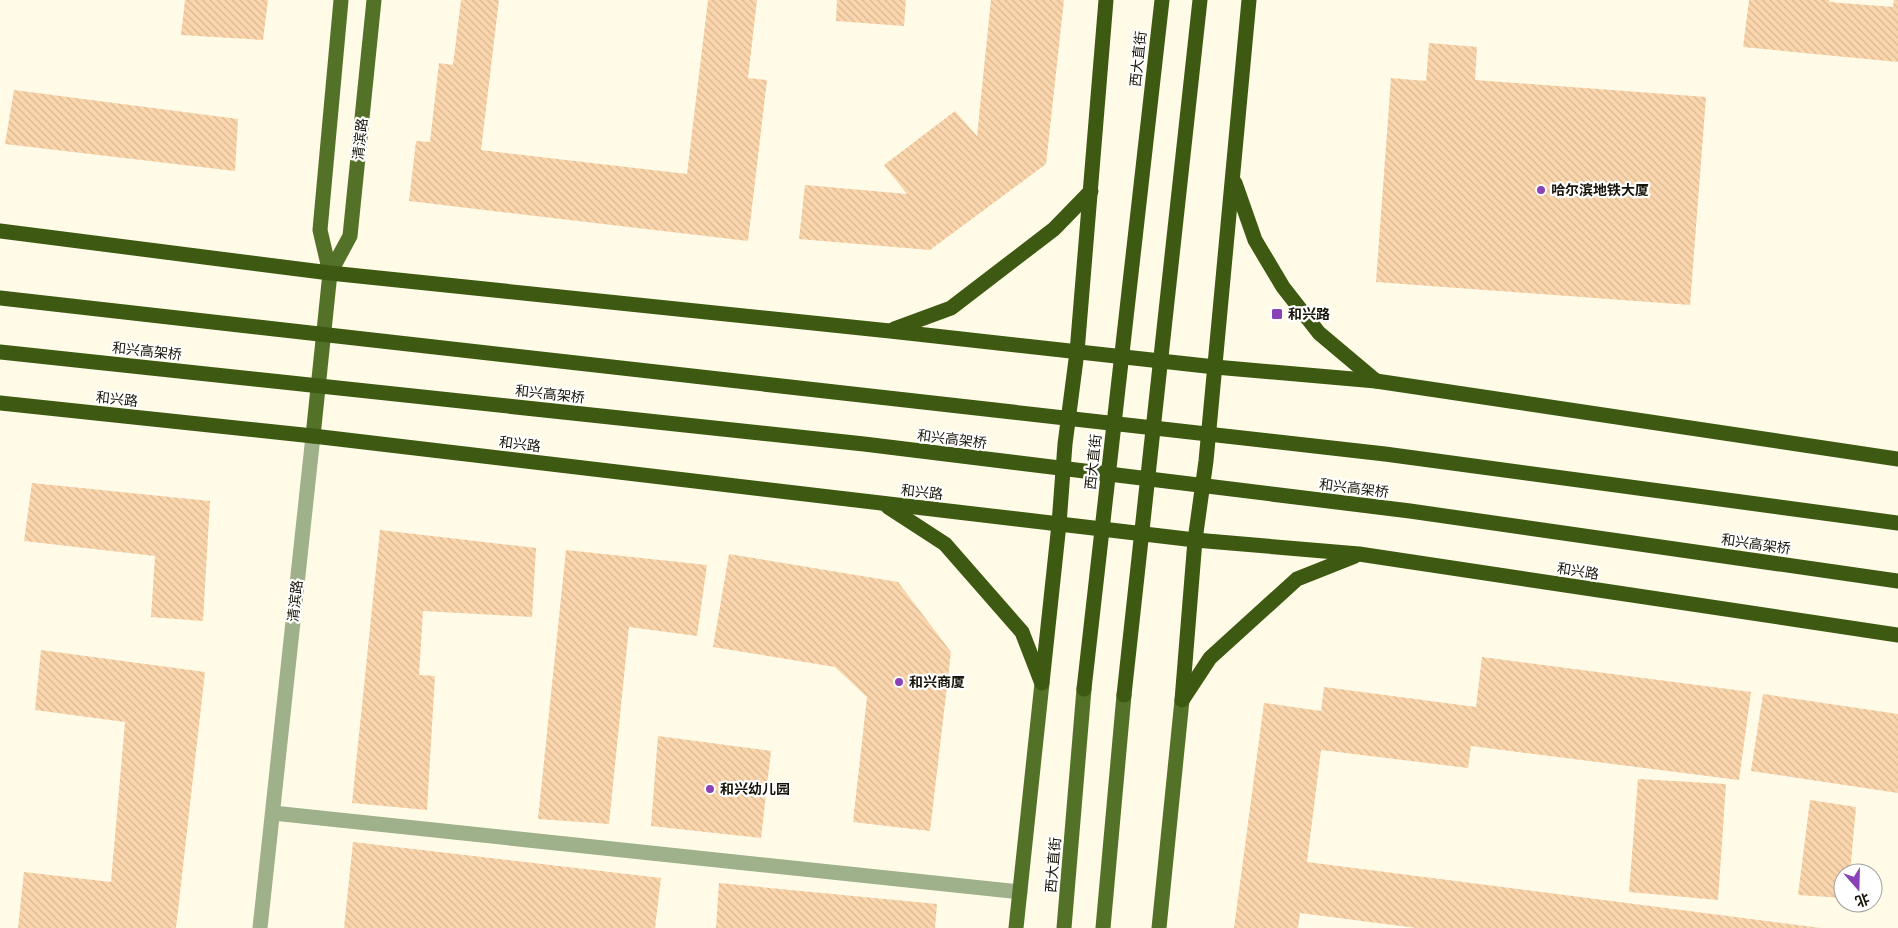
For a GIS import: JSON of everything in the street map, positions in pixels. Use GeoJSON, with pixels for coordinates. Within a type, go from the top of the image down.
{"type":"FeatureCollection","features":[{"type":"Feature","properties":{"kind":"highway"},"geometry":{"type":"LineString","coordinates":[[1042,683],[1059,524],[1065,444],[1077,352],[1106,0]]}},
{"type":"Feature","properties":{"kind":"highway","name":"西大直街"},"geometry":{"type":"LineString","coordinates":[[1084,689],[1162,0]]}},
{"type":"Feature","properties":{"kind":"highway"},"geometry":{"type":"LineString","coordinates":[[1124,695],[1200,0]]}},
{"type":"Feature","properties":{"kind":"highway"},"geometry":{"type":"LineString","coordinates":[[1182,700],[1195,540],[1206,461],[1249,0]]}},
{"type":"Feature","properties":{"kind":"highway"},"geometry":{"type":"LineString","coordinates":[[1233,178],[1255,240],[1283,287],[1319,334],[1376,381]]}},
{"type":"Feature","properties":{"kind":"highway"},"geometry":{"type":"LineString","coordinates":[[890,331],[951,308],[1054,229],[1091,191]]}},
{"type":"Feature","properties":{"kind":"highway"},"geometry":{"type":"LineString","coordinates":[[0,231],[330,273],[1077,352],[1376,381],[1898,459]]}},
{"type":"Feature","properties":{"kind":"highway"},"geometry":{"type":"LineString","coordinates":[[0,298],[1385,454],[1898,523]]}},
{"type":"Feature","properties":{"kind":"highway","name":"和兴高架桥"},"geometry":{"type":"LineString","coordinates":[[0,352],[864,444],[1410,511],[1898,580]]}},
{"type":"Feature","properties":{"kind":"highway","name":"和兴路"},"geometry":{"type":"LineString","coordinates":[[0,403],[313,436],[885,505],[1195,540],[1359,554],[1898,635]]}},
{"type":"Feature","properties":{"kind":"highway"},"geometry":{"type":"LineString","coordinates":[[885,505],[945,544],[1022,632],[1042,683]]}},
{"type":"Feature","properties":{"kind":"highway"},"geometry":{"type":"LineString","coordinates":[[1182,700],[1210,658],[1297,579],[1359,554]]}},
{"type":"Feature","properties":{"kind":"main road","name":"清滨路"},"geometry":{"type":"LineString","coordinates":[[313,436],[330,273],[320,230],[341,0]]}},
{"type":"Feature","properties":{"kind":"main road","name":"清滨路"},"geometry":{"type":"LineString","coordinates":[[330,273],[350,236],[374,0]]}},
{"type":"Feature","properties":{"kind":"main road"},"geometry":{"type":"LineString","coordinates":[[1016,928],[1042,683]]}},
{"type":"Feature","properties":{"kind":"main road","name":"西大直街"},"geometry":{"type":"LineString","coordinates":[[1064,928],[1084,689]]}},
{"type":"Feature","properties":{"kind":"main road"},"geometry":{"type":"LineString","coordinates":[[1103,928],[1124,695]]}},
{"type":"Feature","properties":{"kind":"main road"},"geometry":{"type":"LineString","coordinates":[[1159,928],[1182,700]]}},
{"type":"Feature","properties":{"kind":"street","name":"清滨路"},"geometry":{"type":"LineString","coordinates":[[260,928],[313,436]]}},
{"type":"Feature","properties":{"kind":"street"},"geometry":{"type":"LineString","coordinates":[[273,813],[1020,892]]}},
{"type":"Feature","properties":{"kind":"building"},"geometry":{"type":"Polygon","coordinates":[[[185,0],[268,0],[263,40],[181,35],[185,0]]]}},
{"type":"Feature","properties":{"kind":"building"},"geometry":{"type":"Polygon","coordinates":[[[461,0],[499,0],[481,150],[687,174],[708,0],[757,0],[748,78],[767,80],[748,241],[409,201],[416,141],[430,142],[439,63],[453,65],[461,0]]]}},
{"type":"Feature","properties":{"kind":"building"},"geometry":{"type":"Polygon","coordinates":[[[837,0],[906,0],[904,26],[836,21],[837,0]]]}},
{"type":"Feature","properties":{"kind":"building"},"geometry":{"type":"Polygon","coordinates":[[[991,0],[1064,0],[1046,164],[930,250],[799,239],[805,185],[907,194],[884,165],[955,111],[977,136],[991,0]]]}},
{"type":"Feature","properties":{"kind":"building"},"geometry":{"type":"Polygon","coordinates":[[[1749,0],[1829,0],[1829,2],[1893,7],[1894,0],[1898,0],[1898,62],[1743,47],[1749,0]]]}},
{"type":"Feature","properties":{"kind":"building","name":"哈尔滨地铁大厦"},"geometry":{"type":"Polygon","coordinates":[[[1429,43],[1477,47],[1475,80],[1706,97],[1690,305],[1376,282],[1391,78],[1426,81],[1429,43]]]}},
{"type":"Feature","properties":{"kind":"building"},"geometry":{"type":"Polygon","coordinates":[[[14,90],[238,119],[235,171],[5,144],[14,90]]]}},
{"type":"Feature","properties":{"kind":"building"},"geometry":{"type":"Polygon","coordinates":[[[32,483],[210,501],[203,621],[151,617],[155,556],[24,541],[32,483]]]}},
{"type":"Feature","properties":{"kind":"building"},"geometry":{"type":"Polygon","coordinates":[[[380,530],[536,548],[532,617],[423,611],[419,675],[435,676],[427,810],[352,803],[380,530]]]}},
{"type":"Feature","properties":{"kind":"building"},"geometry":{"type":"Polygon","coordinates":[[[566,550],[707,565],[697,636],[629,627],[609,824],[538,819],[566,550]]]}},
{"type":"Feature","properties":{"kind":"building","name":"和兴商厦"},"geometry":{"type":"Polygon","coordinates":[[[729,554],[898,582],[951,652],[930,831],[853,822],[867,697],[835,667],[713,647],[729,554]]]}},
{"type":"Feature","properties":{"kind":"building"},"geometry":{"type":"Polygon","coordinates":[[[41,650],[205,672],[176,928],[18,928],[24,872],[111,882],[125,722],[35,710],[41,650]]]}},
{"type":"Feature","properties":{"kind":"building"},"geometry":{"type":"Polygon","coordinates":[[[1482,657],[1751,692],[1739,780],[1471,746],[1468,768],[1321,750],[1307,862],[1821,928],[1416,928],[1300,913],[1298,928],[1234,928],[1264,703],[1321,711],[1324,687],[1476,707],[1482,657]]]}},
{"type":"Feature","properties":{"kind":"building"},"geometry":{"type":"Polygon","coordinates":[[[1763,694],[1898,714],[1898,793],[1751,771],[1763,694]]]}},
{"type":"Feature","properties":{"kind":"building","name":"和兴幼儿园"},"geometry":{"type":"Polygon","coordinates":[[[658,736],[771,751],[761,838],[651,826],[658,736]]]}},
{"type":"Feature","properties":{"kind":"building"},"geometry":{"type":"Polygon","coordinates":[[[1638,779],[1726,784],[1718,900],[1629,892],[1638,779]]]}},
{"type":"Feature","properties":{"kind":"building"},"geometry":{"type":"Polygon","coordinates":[[[1810,800],[1856,807],[1851,863],[1833,863],[1833,897],[1798,895],[1810,800]]]}},
{"type":"Feature","properties":{"kind":"building"},"geometry":{"type":"Polygon","coordinates":[[[353,842],[661,878],[655,928],[344,928],[353,842]]]}},
{"type":"Feature","properties":{"kind":"building"},"geometry":{"type":"Polygon","coordinates":[[[719,883],[937,904],[935,928],[716,928],[719,883]]]}},
{"type":"Feature","properties":{"kind":"place","name":"哈尔滨地铁大厦"},"geometry":{"type":"Point","coordinates":[1541,190]}},
{"type":"Feature","properties":{"kind":"place","name":"和兴路"},"geometry":{"type":"Point","coordinates":[1277,314]}},
{"type":"Feature","properties":{"kind":"place","name":"和兴商厦"},"geometry":{"type":"Point","coordinates":[899,682]}},
{"type":"Feature","properties":{"kind":"place","name":"和兴幼儿园"},"geometry":{"type":"Point","coordinates":[710,789]}}]}
